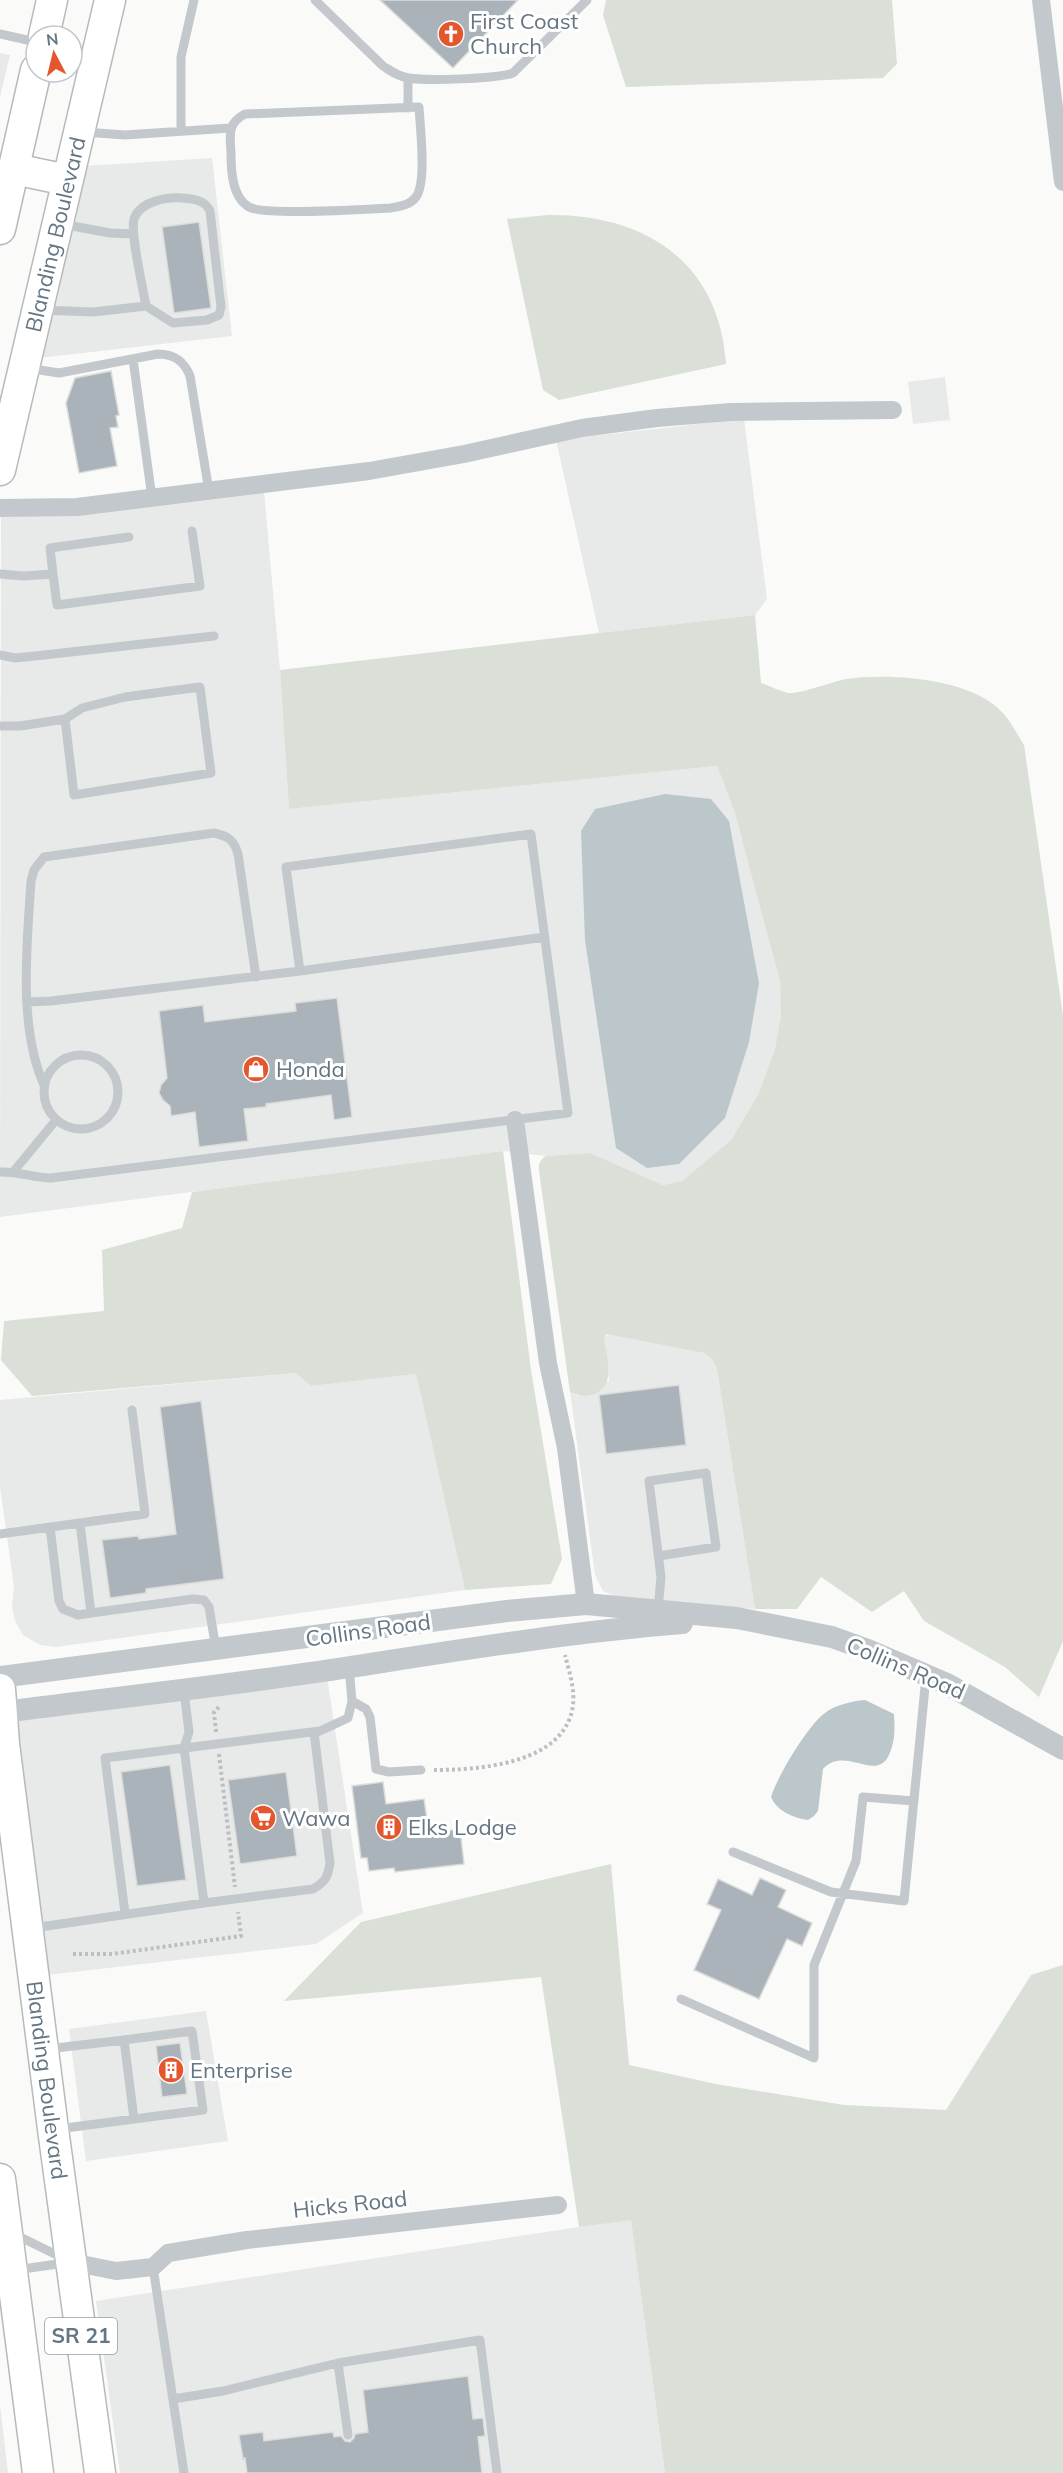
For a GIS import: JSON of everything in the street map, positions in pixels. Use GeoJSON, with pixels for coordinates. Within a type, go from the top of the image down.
{"type":"FeatureCollection","features":[{"type":"Feature","properties":{"kind":"main road"},"geometry":{"type":"LineString","coordinates":[[47,24],[52,0]]}},
{"type":"Feature","properties":{"kind":"main road","name":"Blanding Boulevard"},"geometry":{"type":"LineString","coordinates":[[0,470],[110,0]]}},
{"type":"Feature","properties":{"kind":"main road"},"geometry":{"type":"LineString","coordinates":[[0,228],[33,84]]}},
{"type":"Feature","properties":{"kind":"main road"},"geometry":{"type":"LineString","coordinates":[[14,169],[67,180]]}},
{"type":"Feature","properties":{"kind":"main road","name":"Blanding Boulevard"},"geometry":{"type":"LineString","coordinates":[[2,1700],[4,1744],[27,1929],[100,2473]]}},
{"type":"Feature","properties":{"kind":"main road","name":"SR 21"},"geometry":{"type":"LineString","coordinates":[[0,2179],[6,2271],[38,2473]]}},
{"type":"Feature","properties":{"kind":"street"},"geometry":{"type":"LineString","coordinates":[[1041,0],[1063,182]]}},
{"type":"Feature","properties":{"kind":"street"},"geometry":{"type":"LineString","coordinates":[[0,508],[77,507],[369,471],[464,454],[582,428],[657,418],[731,412],[893,410]]}},
{"type":"Feature","properties":{"kind":"street"},"geometry":{"type":"LineString","coordinates":[[515,1120],[548,1363],[566,1448],[586,1604]]}},
{"type":"Feature","properties":{"kind":"street","name":"Collins Road"},"geometry":{"type":"LineString","coordinates":[[0,1677],[507,1611],[586,1604],[737,1618],[832,1637],[927,1675],[1008,1716],[1063,1749]]}},
{"type":"Feature","properties":{"kind":"street","name":"Collins Road"},"geometry":{"type":"LineString","coordinates":[[2,1700],[184,1688],[618,1628],[737,1618]]}},
{"type":"Feature","properties":{"kind":"street","name":"Hicks Road"},"geometry":{"type":"LineString","coordinates":[[71,2262],[116,2271],[153,2267],[168,2253],[247,2240],[558,2205]]}},
{"type":"Feature","properties":{"kind":"lane"},"geometry":{"type":"LineString","coordinates":[[181,131],[181,57],[194,0]]}},
{"type":"Feature","properties":{"kind":"lane"},"geometry":{"type":"LineString","coordinates":[[315,0],[383,66],[394,74],[408,78],[498,76],[513,73],[587,0]]}},
{"type":"Feature","properties":{"kind":"lane"},"geometry":{"type":"LineString","coordinates":[[0,34],[24,39]]}},
{"type":"Feature","properties":{"kind":"lane"},"geometry":{"type":"LineString","coordinates":[[408,78],[408,108]]}},
{"type":"Feature","properties":{"kind":"lane"},"geometry":{"type":"LineString","coordinates":[[419,107],[421,181],[415,199],[405,205],[391,208],[276,211],[250,208],[240,197],[233,180],[230,128],[235,119],[249,113],[419,107]]}},
{"type":"Feature","properties":{"kind":"lane"},"geometry":{"type":"LineString","coordinates":[[79,131],[108,135],[230,128]]}},
{"type":"Feature","properties":{"kind":"lane"},"geometry":{"type":"LineString","coordinates":[[37,310],[101,311],[146,306],[173,323],[207,320],[219,315],[221,307],[210,211],[205,204],[176,198],[155,201],[143,207],[136,214],[134,234],[146,306]]}},
{"type":"Feature","properties":{"kind":"lane"},"geometry":{"type":"LineString","coordinates":[[57,223],[110,233],[134,234]]}},
{"type":"Feature","properties":{"kind":"lane"},"geometry":{"type":"LineString","coordinates":[[24,368],[59,373],[158,354],[169,355],[187,369],[209,491]]}},
{"type":"Feature","properties":{"kind":"lane"},"geometry":{"type":"LineString","coordinates":[[133,359],[152,498]]}},
{"type":"Feature","properties":{"kind":"lane"},"geometry":{"type":"LineString","coordinates":[[129,537],[50,548],[57,605],[200,586],[192,531]]}},
{"type":"Feature","properties":{"kind":"lane"},"geometry":{"type":"LineString","coordinates":[[0,574],[23,576],[53,574]]}},
{"type":"Feature","properties":{"kind":"lane"},"geometry":{"type":"LineString","coordinates":[[0,656],[35,657],[214,636]]}},
{"type":"Feature","properties":{"kind":"lane"},"geometry":{"type":"LineString","coordinates":[[0,726],[20,726],[65,719],[82,708],[114,700],[200,687],[211,774],[74,795],[65,719]]}},
{"type":"Feature","properties":{"kind":"lane"},"geometry":{"type":"LineString","coordinates":[[44,1085],[55,1065],[64,1058],[75,1055],[95,1058],[104,1062],[116,1078],[118,1098],[115,1108],[101,1124],[81,1130],[70,1128],[56,1120],[46,1107],[43,1096],[44,1085],[31,1043],[28,1002],[31,882],[34,870],[44,857],[214,833],[228,837],[234,842],[238,854],[256,977]]}},
{"type":"Feature","properties":{"kind":"lane"},"geometry":{"type":"LineString","coordinates":[[0,1172],[14,1171],[36,1178],[51,1178],[568,1113],[531,834],[286,867],[300,971]]}},
{"type":"Feature","properties":{"kind":"lane"},"geometry":{"type":"LineString","coordinates":[[28,1002],[256,977],[545,937]]}},
{"type":"Feature","properties":{"kind":"lane"},"geometry":{"type":"LineString","coordinates":[[14,1171],[56,1120]]}},
{"type":"Feature","properties":{"kind":"lane"},"geometry":{"type":"LineString","coordinates":[[0,1534],[145,1514],[132,1410]]}},
{"type":"Feature","properties":{"kind":"lane"},"geometry":{"type":"LineString","coordinates":[[658,1556],[716,1547],[706,1473],[649,1481],[658,1556],[661,1577],[658,1610]]}},
{"type":"Feature","properties":{"kind":"lane"},"geometry":{"type":"LineString","coordinates":[[80,1523],[91,1613]]}},
{"type":"Feature","properties":{"kind":"lane"},"geometry":{"type":"LineString","coordinates":[[50,1527],[59,1601],[63,1609],[78,1615],[193,1599],[204,1600],[209,1607],[216,1650]]}},
{"type":"Feature","properties":{"kind":"lane"},"geometry":{"type":"LineString","coordinates":[[125,1913],[105,1758],[314,1732],[331,1727],[348,1718],[352,1701],[349,1667]]}},
{"type":"Feature","properties":{"kind":"lane"},"geometry":{"type":"LineString","coordinates":[[733,1852],[831,1892],[904,1901],[927,1675]]}},
{"type":"Feature","properties":{"kind":"lane"},"geometry":{"type":"LineString","coordinates":[[184,1688],[189,1732],[184,1748],[204,1903]]}},
{"type":"Feature","properties":{"kind":"lane"},"geometry":{"type":"LineString","coordinates":[[352,1701],[366,1709],[370,1717],[376,1769],[389,1772],[421,1770]]}},
{"type":"Feature","properties":{"kind":"lane"},"geometry":{"type":"LineString","coordinates":[[27,1929],[111,1918],[125,1913],[313,1889],[323,1883],[329,1874],[330,1863],[314,1732]]}},
{"type":"Feature","properties":{"kind":"lane"},"geometry":{"type":"LineString","coordinates":[[681,1999],[814,2058],[814,1965],[856,1861],[863,1797],[914,1801]]}},
{"type":"Feature","properties":{"kind":"lane"},"geometry":{"type":"LineString","coordinates":[[43,2050],[192,2031],[203,2110],[53,2129]]}},
{"type":"Feature","properties":{"kind":"lane"},"geometry":{"type":"LineString","coordinates":[[124,2040],[134,2119]]}},
{"type":"Feature","properties":{"kind":"lane"},"geometry":{"type":"LineString","coordinates":[[3,2232],[71,2262]]}},
{"type":"Feature","properties":{"kind":"lane"},"geometry":{"type":"LineString","coordinates":[[6,2271],[71,2262]]}},
{"type":"Feature","properties":{"kind":"lane"},"geometry":{"type":"LineString","coordinates":[[153,2267],[184,2473]]}},
{"type":"Feature","properties":{"kind":"lane"},"geometry":{"type":"LineString","coordinates":[[173,2399],[223,2391],[338,2363],[480,2340],[497,2473]]}},
{"type":"Feature","properties":{"kind":"lane"},"geometry":{"type":"LineString","coordinates":[[338,2363],[348,2435]]}},
{"type":"Feature","properties":{"kind":"path"},"geometry":{"type":"LineString","coordinates":[[421,1770],[441,1770],[514,1761],[538,1752],[555,1739],[564,1728],[573,1706],[571,1682],[560,1636]]}},
{"type":"Feature","properties":{"kind":"shaded area"},"geometry":{"type":"Polygon","coordinates":[[[606,0],[892,0],[897,64],[883,78],[626,87],[603,15],[606,0]]]}},
{"type":"Feature","properties":{"kind":"shaded area"},"geometry":{"type":"Polygon","coordinates":[[[0,53],[10,55],[0,97],[0,53]]]}},
{"type":"Feature","properties":{"kind":"shaded area"},"geometry":{"type":"Polygon","coordinates":[[[212,158],[232,336],[39,358],[83,166],[212,158]]]}},
{"type":"Feature","properties":{"kind":"shaded area"},"geometry":{"type":"Polygon","coordinates":[[[548,215],[583,217],[615,223],[645,235],[670,251],[692,271],[709,297],[720,328],[726,364],[559,400],[543,390],[507,219],[548,215]]]}},
{"type":"Feature","properties":{"kind":"shaded area"},"geometry":{"type":"Polygon","coordinates":[[[945,377],[950,420],[913,424],[908,382],[945,377]]]}},
{"type":"Feature","properties":{"kind":"shaded area"},"geometry":{"type":"Polygon","coordinates":[[[744,419],[767,599],[755,615],[599,633],[556,440],[744,419]]]}},
{"type":"Feature","properties":{"kind":"shaded area"},"geometry":{"type":"Polygon","coordinates":[[[264,491],[280,670],[289,809],[717,766],[735,813],[757,890],[780,981],[781,1014],[775,1049],[759,1093],[731,1140],[682,1181],[663,1185],[590,1153],[546,1156],[503,1151],[0,1217],[1,517],[264,491]]]}},
{"type":"Feature","properties":{"kind":"shaded area"},"geometry":{"type":"Polygon","coordinates":[[[755,615],[761,683],[788,693],[863,677],[902,677],[943,683],[980,696],[994,705],[1007,718],[1024,745],[1063,1016],[1063,1641],[1039,1697],[1005,1667],[924,1621],[904,1591],[872,1612],[821,1577],[797,1609],[755,1609],[717,1369],[712,1359],[704,1353],[607,1334],[604,1337],[608,1361],[606,1384],[601,1390],[590,1395],[582,1396],[570,1392],[539,1164],[546,1156],[590,1153],[663,1185],[682,1181],[731,1140],[759,1093],[775,1049],[781,1014],[780,981],[735,813],[717,766],[289,809],[280,670],[755,615]]]}},
{"type":"Feature","properties":{"kind":"shaded area"},"geometry":{"type":"Polygon","coordinates":[[[665,794],[711,799],[729,821],[759,983],[749,1042],[725,1118],[679,1164],[647,1168],[616,1148],[585,940],[581,831],[595,809],[665,794]]]}},
{"type":"Feature","properties":{"kind":"shaded area"},"geometry":{"type":"Polygon","coordinates":[[[503,1151],[531,1370],[562,1559],[551,1584],[465,1590],[416,1374],[311,1386],[296,1373],[32,1396],[1,1360],[4,1321],[104,1311],[102,1250],[182,1228],[192,1192],[503,1151]]]}},
{"type":"Feature","properties":{"kind":"shaded area"},"geometry":{"type":"Polygon","coordinates":[[[611,1333],[704,1353],[712,1359],[717,1369],[755,1609],[619,1598],[603,1591],[595,1575],[570,1392],[578,1396],[609,1381],[604,1337],[611,1333]]]}},
{"type":"Feature","properties":{"kind":"shaded area"},"geometry":{"type":"Polygon","coordinates":[[[297,1373],[311,1386],[416,1374],[465,1590],[56,1647],[40,1645],[23,1635],[15,1621],[12,1607],[14,1587],[0,1487],[0,1400],[297,1373]]]}},
{"type":"Feature","properties":{"kind":"shaded area"},"geometry":{"type":"Polygon","coordinates":[[[327,1677],[363,1913],[316,1944],[47,1975],[11,1718],[327,1677]]]}},
{"type":"Feature","properties":{"kind":"shaded area"},"geometry":{"type":"Polygon","coordinates":[[[865,1700],[894,1714],[892,1745],[883,1763],[876,1766],[850,1761],[832,1763],[823,1769],[818,1811],[814,1816],[808,1820],[802,1819],[781,1810],[771,1797],[774,1788],[810,1728],[833,1708],[849,1702],[865,1700]]]}},
{"type":"Feature","properties":{"kind":"shaded area"},"geometry":{"type":"Polygon","coordinates":[[[611,1864],[629,2065],[716,2084],[844,2105],[946,2110],[1031,1975],[1063,1965],[1063,2473],[665,2473],[631,2220],[579,2227],[541,1977],[284,2001],[361,1922],[611,1864]]]}},
{"type":"Feature","properties":{"kind":"shaded area"},"geometry":{"type":"Polygon","coordinates":[[[206,2011],[228,2141],[86,2161],[69,2029],[206,2011]]]}},
{"type":"Feature","properties":{"kind":"shaded area"},"geometry":{"type":"Polygon","coordinates":[[[631,2219],[665,2473],[120,2473],[96,2301],[631,2219]]]}},
{"type":"Feature","properties":{"kind":"shaded area"},"geometry":{"type":"Polygon","coordinates":[[[0,2405],[8,2473],[0,2473],[0,2405]]]}},
{"type":"Feature","properties":{"kind":"building","name":"First Coast Church"},"geometry":{"type":"Polygon","coordinates":[[[380,0],[518,0],[453,68],[380,0]]]}},
{"type":"Feature","properties":{"kind":"building"},"geometry":{"type":"Polygon","coordinates":[[[199,222],[211,308],[174,313],[162,227],[199,222]]]}},
{"type":"Feature","properties":{"kind":"building"},"geometry":{"type":"Polygon","coordinates":[[[111,371],[119,415],[116,416],[118,427],[110,428],[117,466],[79,473],[66,403],[75,378],[111,371]]]}},
{"type":"Feature","properties":{"kind":"building","name":"Honda"},"geometry":{"type":"Polygon","coordinates":[[[337,998],[352,1117],[334,1120],[331,1095],[266,1104],[266,1107],[244,1109],[248,1141],[199,1147],[195,1112],[171,1116],[170,1106],[159,1093],[161,1085],[167,1078],[159,1011],[203,1005],[205,1022],[296,1011],[295,1003],[337,998]]]}},
{"type":"Feature","properties":{"kind":"building"},"geometry":{"type":"Polygon","coordinates":[[[679,1385],[686,1445],[606,1454],[599,1395],[679,1385]]]}},
{"type":"Feature","properties":{"kind":"building"},"geometry":{"type":"Polygon","coordinates":[[[201,1401],[224,1579],[146,1589],[146,1593],[110,1598],[102,1540],[138,1536],[139,1539],[176,1534],[160,1407],[201,1401]]]}},
{"type":"Feature","properties":{"kind":"building"},"geometry":{"type":"Polygon","coordinates":[[[170,1765],[186,1880],[137,1886],[121,1772],[170,1765]]]}},
{"type":"Feature","properties":{"kind":"building","name":"Wawa"},"geometry":{"type":"Polygon","coordinates":[[[286,1772],[297,1856],[240,1864],[228,1780],[286,1772]]]}},
{"type":"Feature","properties":{"kind":"building"},"geometry":{"type":"Polygon","coordinates":[[[383,1782],[386,1804],[424,1799],[429,1833],[460,1829],[464,1864],[395,1872],[394,1868],[369,1871],[367,1858],[361,1858],[352,1786],[383,1782]]]}},
{"type":"Feature","properties":{"kind":"building"},"geometry":{"type":"Polygon","coordinates":[[[760,1878],[786,1890],[778,1907],[812,1923],[802,1946],[787,1939],[759,1999],[694,1970],[721,1910],[707,1904],[718,1879],[752,1895],[760,1878]]]}},
{"type":"Feature","properties":{"kind":"building","name":"Enterprise"},"geometry":{"type":"Polygon","coordinates":[[[180,2043],[187,2094],[162,2097],[156,2046],[180,2043]]]}},
{"type":"Feature","properties":{"kind":"building"},"geometry":{"type":"Polygon","coordinates":[[[468,2376],[473,2419],[483,2418],[485,2436],[478,2437],[482,2473],[247,2473],[239,2435],[263,2432],[264,2441],[333,2432],[334,2437],[341,2436],[345,2441],[350,2442],[355,2434],[368,2432],[363,2390],[468,2376]]]}},
{"type":"Feature","properties":{"kind":"place","name":"First Coast Church"},"geometry":{"type":"Point","coordinates":[451,34]}},
{"type":"Feature","properties":{"kind":"place","name":"Honda"},"geometry":{"type":"Point","coordinates":[256,1069]}},
{"type":"Feature","properties":{"kind":"place","name":"Wawa"},"geometry":{"type":"Point","coordinates":[263,1818]}},
{"type":"Feature","properties":{"kind":"place","name":"Elks Lodge"},"geometry":{"type":"Point","coordinates":[389,1827]}},
{"type":"Feature","properties":{"kind":"place","name":"Enterprise"},"geometry":{"type":"Point","coordinates":[171,2070]}}]}
